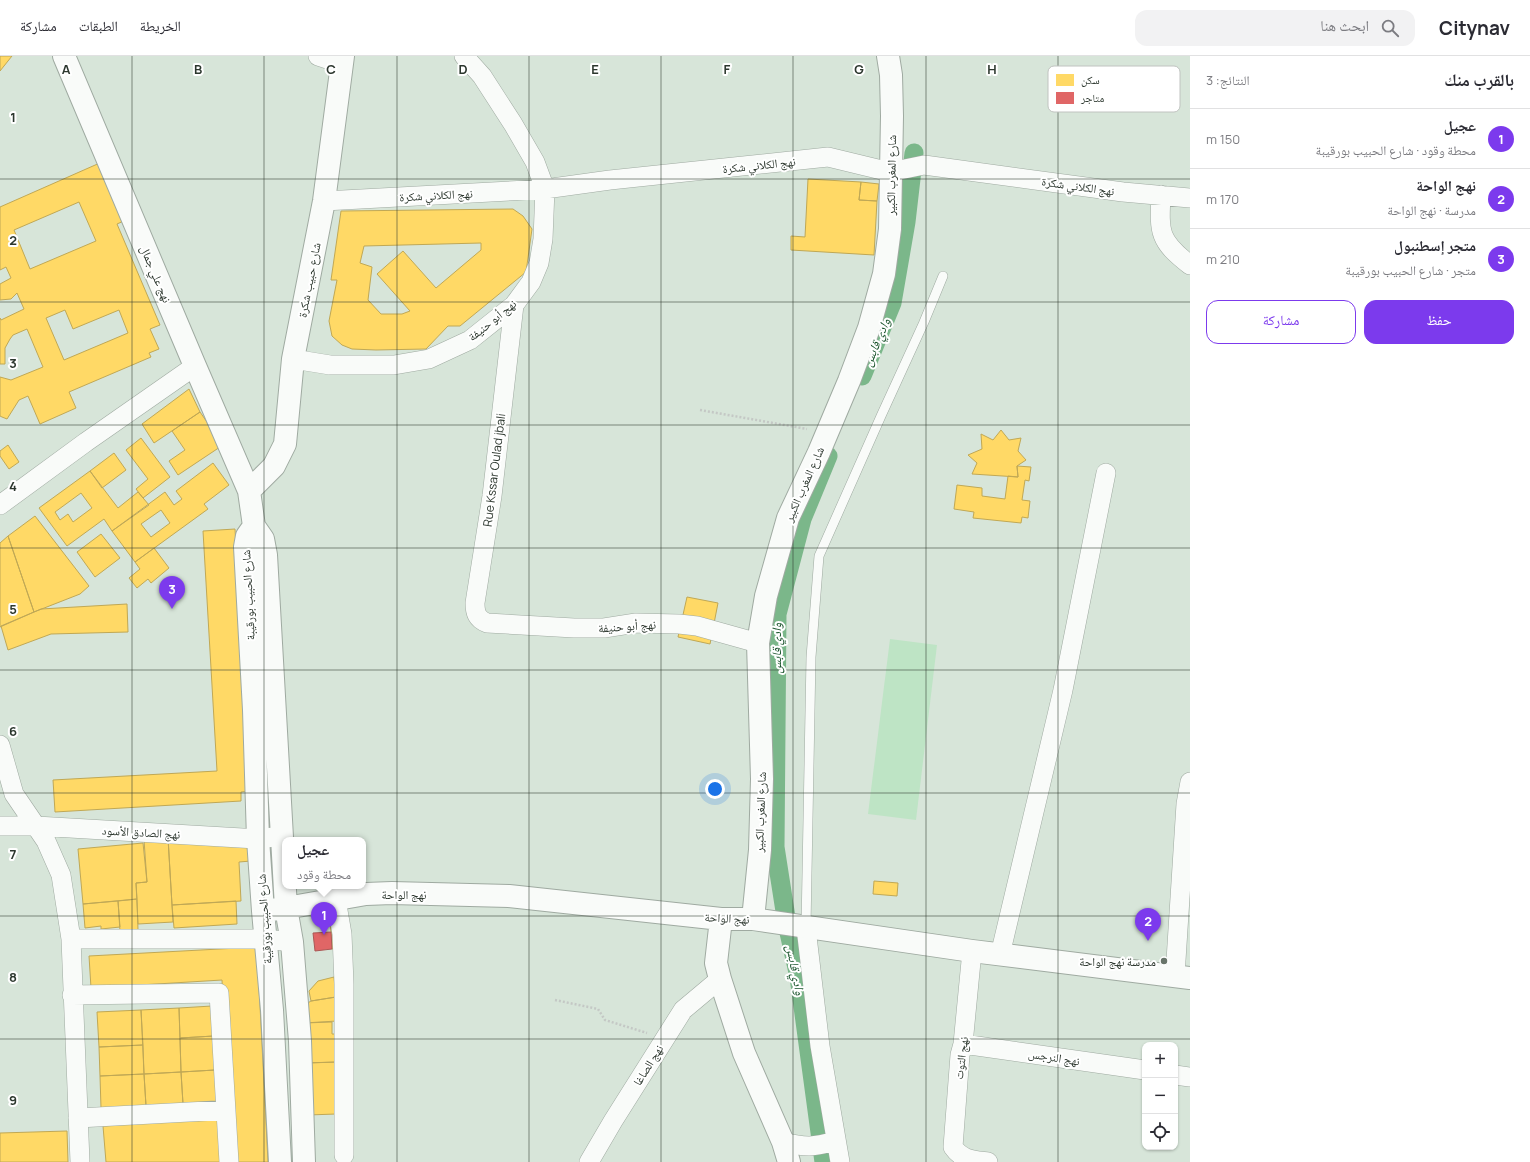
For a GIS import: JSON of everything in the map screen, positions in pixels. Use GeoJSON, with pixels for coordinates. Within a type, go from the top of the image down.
{"type":"FeatureCollection","features":[{"type":"Feature","properties":{"kind":"street","name":"نهج علي جمال"},"geometry":{"type":"LineString","coordinates":[[64,56],[249,491],[254,526]]}},
{"type":"Feature","properties":{"kind":"street"},"geometry":{"type":"LineString","coordinates":[[318,56],[343,60]]}},
{"type":"Feature","properties":{"kind":"street","name":"نهج أبو حنيفة"},"geometry":{"type":"LineString","coordinates":[[293,359],[330,365],[394,365],[429,359],[470,340],[514,305],[531,282],[539,263],[543,239],[546,188],[536,162],[513,124],[482,76],[464,56]]}},
{"type":"Feature","properties":{"kind":"street","name":"شارع المغرب الكبير"},"geometry":{"type":"LineString","coordinates":[[753,919],[760,850],[762,779],[758,643],[766,596],[788,518],[827,433],[869,328],[884,274],[890,229],[892,116],[891,75],[888,56]]}},
{"type":"Feature","properties":{"kind":"street","name":"شارع حبيب شكرة"},"geometry":{"type":"LineString","coordinates":[[249,491],[274,466],[285,444],[293,359],[324,201],[343,60]]}},
{"type":"Feature","properties":{"kind":"street","name":"نهج الكلاني شكرة"},"geometry":{"type":"LineString","coordinates":[[324,201],[546,188],[828,157],[890,172],[924,165],[1161,196],[1190,198]]}},
{"type":"Feature","properties":{"kind":"street"},"geometry":{"type":"LineString","coordinates":[[1161,196],[1160,221],[1163,238],[1175,252],[1190,265]]}},
{"type":"Feature","properties":{"kind":"street","name":"Rue Kssar Oulad jbali"},"geometry":{"type":"LineString","coordinates":[[493,622],[482,621],[478,617],[475,611],[475,603],[492,496],[514,305]]}},
{"type":"Feature","properties":{"kind":"street"},"geometry":{"type":"LineString","coordinates":[[1,501],[195,366]]}},
{"type":"Feature","properties":{"kind":"street"},"geometry":{"type":"LineString","coordinates":[[1000,955],[1063,690],[1106,473]]}},
{"type":"Feature","properties":{"kind":"street","name":"شارع الحبيب بورقيبة"},"geometry":{"type":"LineString","coordinates":[[280,1162],[272,1010],[265,939],[258,838],[254,710],[245,547],[247,536],[254,526],[263,539],[266,555],[282,836]]}},
{"type":"Feature","properties":{"kind":"street","name":"نهج أبو حنيفة"},"geometry":{"type":"LineString","coordinates":[[493,622],[574,628],[604,628],[636,623],[679,624],[697,626],[758,643]]}},
{"type":"Feature","properties":{"kind":"street"},"geometry":{"type":"LineString","coordinates":[[0,745],[14,794],[46,841],[61,875],[71,939],[72,995],[80,1162]]}},
{"type":"Feature","properties":{"kind":"street"},"geometry":{"type":"LineString","coordinates":[[1182,977],[1186,804],[1190,782]]}},
{"type":"Feature","properties":{"kind":"street","name":"نهج الصادق الأسود"},"geometry":{"type":"LineString","coordinates":[[0,826],[36,826],[258,838],[282,836]]}},
{"type":"Feature","properties":{"kind":"street","name":"شارع الحبيب بورقيبة"},"geometry":{"type":"LineString","coordinates":[[285,889],[286,908],[292,942],[300,1041],[304,1162]]}},
{"type":"Feature","properties":{"kind":"street","name":"نهج الواحة"},"geometry":{"type":"LineString","coordinates":[[263,911],[366,894],[392,893],[509,896],[721,919],[753,919],[806,928],[1000,955],[1182,977]]}},
{"type":"Feature","properties":{"kind":"street"},"geometry":{"type":"LineString","coordinates":[[336,899],[342,934],[344,984],[344,1155]]}},
{"type":"Feature","properties":{"kind":"street"},"geometry":{"type":"LineString","coordinates":[[721,919],[716,963],[720,980],[744,1053],[786,1152],[836,1141]]}},
{"type":"Feature","properties":{"kind":"street"},"geometry":{"type":"LineString","coordinates":[[806,928],[820,1046],[840,1162]]}},
{"type":"Feature","properties":{"kind":"street"},"geometry":{"type":"LineString","coordinates":[[71,939],[265,939],[292,942]]}},
{"type":"Feature","properties":{"kind":"street","name":"نهج التوت"},"geometry":{"type":"LineString","coordinates":[[972,951],[963,1044],[960,1055],[953,1147],[958,1153],[967,1159],[988,1162]]}},
{"type":"Feature","properties":{"kind":"street","name":"نهج الصاغا"},"geometry":{"type":"LineString","coordinates":[[589,1162],[683,1010],[720,980]]}},
{"type":"Feature","properties":{"kind":"street"},"geometry":{"type":"LineString","coordinates":[[72,995],[219,993],[229,1162]]}},
{"type":"Feature","properties":{"kind":"street","name":"نهج النرجس"},"geometry":{"type":"LineString","coordinates":[[963,1044],[1142,1070]]}},
{"type":"Feature","properties":{"kind":"street"},"geometry":{"type":"LineString","coordinates":[[1178,1075],[1190,1077]]}},
{"type":"Feature","properties":{"kind":"street"},"geometry":{"type":"LineString","coordinates":[[78,1118],[226,1110]]}},
{"type":"Feature","properties":{"kind":"lane"},"geometry":{"type":"LineString","coordinates":[[806,928],[811,657],[819,556],[924,322],[943,276]]}},
{"type":"Feature","properties":{"kind":"path"},"geometry":{"type":"LineString","coordinates":[[700,410],[827,433]]}},
{"type":"Feature","properties":{"kind":"path"},"geometry":{"type":"LineString","coordinates":[[555,1000],[598,1009],[606,1020],[665,1039]]}},
{"type":"Feature","properties":{"kind":"green space"},"geometry":{"type":"Polygon","coordinates":[[[890,639],[937,645],[916,820],[868,814],[890,639]]]}},
{"type":"Feature","properties":{"kind":"building: سكن"},"geometry":{"type":"Polygon","coordinates":[[[0,56],[12,56],[0,71],[0,56]]]}},
{"type":"Feature","properties":{"kind":"building: سكن"},"geometry":{"type":"Polygon","coordinates":[[[102,162],[126,220],[117,224],[160,325],[150,329],[159,349],[149,353],[151,357],[69,392],[76,408],[40,424],[28,396],[19,400],[7,419],[0,416],[0,377],[11,380],[43,367],[27,329],[13,335],[5,348],[5,364],[0,364],[0,318],[1,320],[24,309],[17,293],[11,299],[0,300],[0,284],[11,278],[6,267],[0,270],[0,207],[102,162]],[[79,202],[14,230],[30,269],[96,241],[79,202]],[[65,310],[46,318],[64,360],[128,333],[119,310],[73,329],[65,310]]]}},
{"type":"Feature","properties":{"kind":"building: سكن"},"geometry":{"type":"Polygon","coordinates":[[[808,179],[861,182],[859,200],[877,201],[874,255],[791,250],[791,236],[805,237],[808,179]]]}},
{"type":"Feature","properties":{"kind":"building: سكن"},"geometry":{"type":"Polygon","coordinates":[[[861,182],[879,184],[877,201],[859,200],[861,182]]]}},
{"type":"Feature","properties":{"kind":"building: سكن"},"geometry":{"type":"Polygon","coordinates":[[[513,209],[523,216],[532,229],[526,272],[460,326],[448,326],[426,349],[352,349],[342,345],[332,336],[329,321],[337,280],[331,280],[341,211],[513,209]],[[481,243],[364,246],[360,263],[372,267],[368,300],[381,314],[402,314],[410,311],[377,274],[403,251],[436,288],[481,250],[481,243]]]}},
{"type":"Feature","properties":{"kind":"building: سكن"},"geometry":{"type":"Polygon","coordinates":[[[189,389],[200,412],[154,443],[142,424],[189,389]]]}},
{"type":"Feature","properties":{"kind":"building: سكن"},"geometry":{"type":"Polygon","coordinates":[[[200,412],[223,445],[178,475],[169,461],[185,450],[172,431],[200,412]]]}},
{"type":"Feature","properties":{"kind":"building: سكن"},"geometry":{"type":"Polygon","coordinates":[[[1001,430],[1009,440],[1021,438],[1018,451],[1026,460],[1017,466],[1018,477],[972,474],[977,463],[968,455],[982,449],[981,434],[993,440],[1001,430]]]}},
{"type":"Feature","properties":{"kind":"building: سكن"},"geometry":{"type":"Polygon","coordinates":[[[141,438],[170,477],[143,498],[136,489],[148,479],[126,450],[141,438]]]}},
{"type":"Feature","properties":{"kind":"building: سكن"},"geometry":{"type":"Polygon","coordinates":[[[8,445],[19,462],[9,469],[0,456],[0,451],[8,445]]]}},
{"type":"Feature","properties":{"kind":"building: سكن"},"geometry":{"type":"Polygon","coordinates":[[[114,453],[126,470],[102,488],[90,471],[114,453]]]}},
{"type":"Feature","properties":{"kind":"building: سكن"},"geometry":{"type":"Polygon","coordinates":[[[213,463],[229,485],[204,504],[208,509],[135,562],[112,531],[165,492],[174,505],[182,499],[176,491],[213,463]],[[161,510],[141,524],[151,537],[170,523],[161,510]]]}},
{"type":"Feature","properties":{"kind":"building: سكن"},"geometry":{"type":"Polygon","coordinates":[[[1017,466],[1031,467],[1029,481],[1025,480],[1022,500],[1030,501],[1028,518],[1022,517],[1021,523],[973,518],[974,512],[954,509],[957,485],[982,488],[982,496],[1005,499],[1008,476],[1018,477],[1017,466]]]}},
{"type":"Feature","properties":{"kind":"building: سكن"},"geometry":{"type":"Polygon","coordinates":[[[90,471],[118,508],[138,492],[149,505],[112,531],[104,519],[67,546],[39,508],[90,471]],[[81,493],[55,512],[60,520],[68,514],[73,522],[92,508],[81,493]]]}},
{"type":"Feature","properties":{"kind":"building: سكن"},"geometry":{"type":"Polygon","coordinates":[[[35,516],[89,586],[80,594],[34,612],[8,536],[35,516]]]}},
{"type":"Feature","properties":{"kind":"building: سكن"},"geometry":{"type":"Polygon","coordinates":[[[235,529],[250,791],[241,792],[241,801],[55,812],[53,780],[217,771],[203,531],[235,529]]]}},
{"type":"Feature","properties":{"kind":"building: سكن"},"geometry":{"type":"Polygon","coordinates":[[[101,534],[120,558],[95,577],[77,552],[101,534]]]}},
{"type":"Feature","properties":{"kind":"building: سكن"},"geometry":{"type":"Polygon","coordinates":[[[8,536],[34,612],[0,627],[0,543],[8,536]]]}},
{"type":"Feature","properties":{"kind":"building: سكن"},"geometry":{"type":"Polygon","coordinates":[[[154,548],[169,568],[151,583],[148,579],[137,588],[129,578],[140,569],[135,562],[154,548]]]}},
{"type":"Feature","properties":{"kind":"building: سكن"},"geometry":{"type":"Polygon","coordinates":[[[687,597],[718,603],[710,644],[678,637],[687,597]]]}},
{"type":"Feature","properties":{"kind":"building: سكن"},"geometry":{"type":"Polygon","coordinates":[[[127,604],[128,632],[51,634],[8,650],[1,626],[41,609],[127,604]]]}},
{"type":"Feature","properties":{"kind":"building: سكن"},"geometry":{"type":"Polygon","coordinates":[[[249,832],[251,861],[239,862],[241,901],[172,905],[168,838],[249,832]]]}},
{"type":"Feature","properties":{"kind":"building: سكن"},"geometry":{"type":"Polygon","coordinates":[[[168,838],[173,922],[138,924],[136,883],[147,882],[144,840],[168,838]]]}},
{"type":"Feature","properties":{"kind":"building: سكن"},"geometry":{"type":"Polygon","coordinates":[[[143,843],[147,882],[136,883],[137,899],[83,904],[78,849],[143,843]]]}},
{"type":"Feature","properties":{"kind":"building: سكن"},"geometry":{"type":"Polygon","coordinates":[[[874,881],[898,883],[897,896],[873,894],[874,881]]]}},
{"type":"Feature","properties":{"kind":"building: سكن"},"geometry":{"type":"Polygon","coordinates":[[[137,899],[138,930],[120,931],[118,901],[137,899]]]}},
{"type":"Feature","properties":{"kind":"building: سكن"},"geometry":{"type":"Polygon","coordinates":[[[118,901],[120,927],[101,929],[101,926],[85,928],[83,904],[118,901]]]}},
{"type":"Feature","properties":{"kind":"building: سكن"},"geometry":{"type":"Polygon","coordinates":[[[236,901],[237,924],[174,928],[172,905],[236,901]]]}},
{"type":"Feature","properties":{"kind":"building: سكن"},"geometry":{"type":"Polygon","coordinates":[[[333,913],[336,932],[331,932],[330,924],[319,924],[318,914],[333,913]]]}},
{"type":"Feature","properties":{"kind":"building: سكن"},"geometry":{"type":"Polygon","coordinates":[[[331,932],[336,932],[340,949],[332,949],[331,932]]]}},
{"type":"Feature","properties":{"kind":"building: سكن"},"geometry":{"type":"Polygon","coordinates":[[[257,947],[268,1162],[231,1162],[222,980],[91,988],[89,956],[257,947]]]}},
{"type":"Feature","properties":{"kind":"building: سكن"},"geometry":{"type":"Polygon","coordinates":[[[334,977],[336,997],[311,1001],[309,991],[318,981],[334,977]]]}},
{"type":"Feature","properties":{"kind":"building: سكن"},"geometry":{"type":"Polygon","coordinates":[[[336,997],[337,1021],[304,1023],[303,1006],[311,1001],[336,997]]]}},
{"type":"Feature","properties":{"kind":"building: سكن"},"geometry":{"type":"Polygon","coordinates":[[[212,1006],[214,1036],[180,1038],[179,1008],[212,1006]]]}},
{"type":"Feature","properties":{"kind":"building: سكن"},"geometry":{"type":"Polygon","coordinates":[[[179,1008],[181,1072],[144,1074],[141,1010],[179,1008]]]}},
{"type":"Feature","properties":{"kind":"building: سكن"},"geometry":{"type":"Polygon","coordinates":[[[141,1010],[143,1045],[99,1047],[97,1012],[141,1010]]]}},
{"type":"Feature","properties":{"kind":"building: سكن"},"geometry":{"type":"Polygon","coordinates":[[[332,1022],[332,1034],[339,1034],[340,1062],[305,1063],[304,1023],[332,1022]]]}},
{"type":"Feature","properties":{"kind":"building: سكن"},"geometry":{"type":"Polygon","coordinates":[[[214,1036],[215,1070],[181,1072],[180,1038],[214,1036]]]}},
{"type":"Feature","properties":{"kind":"building: سكن"},"geometry":{"type":"Polygon","coordinates":[[[143,1045],[144,1074],[100,1076],[99,1047],[143,1045]]]}},
{"type":"Feature","properties":{"kind":"building: سكن"},"geometry":{"type":"Polygon","coordinates":[[[335,1062],[336,1114],[308,1115],[305,1063],[335,1062]]]}},
{"type":"Feature","properties":{"kind":"building: سكن"},"geometry":{"type":"Polygon","coordinates":[[[215,1070],[217,1102],[183,1104],[181,1072],[215,1070]]]}},
{"type":"Feature","properties":{"kind":"building: سكن"},"geometry":{"type":"Polygon","coordinates":[[[181,1072],[183,1104],[146,1106],[144,1074],[181,1072]]]}},
{"type":"Feature","properties":{"kind":"building: سكن"},"geometry":{"type":"Polygon","coordinates":[[[144,1074],[146,1106],[101,1108],[100,1076],[144,1074]]]}},
{"type":"Feature","properties":{"kind":"building: سكن"},"geometry":{"type":"Polygon","coordinates":[[[219,1118],[222,1162],[106,1162],[103,1126],[219,1118]]]}},
{"type":"Feature","properties":{"kind":"building: سكن"},"geometry":{"type":"Polygon","coordinates":[[[67,1131],[68,1162],[0,1162],[0,1133],[67,1131]]]}},
{"type":"Feature","properties":{"kind":"building: متاجر"},"geometry":{"type":"Polygon","coordinates":[[[331,932],[332,949],[315,951],[313,933],[331,932]]]}},
{"type":"Feature","properties":{"kind":"waterway","name":"وادي قابس"},"geometry":{"type":"LineString","coordinates":[[862,376],[892,303],[906,222],[914,153]]}},
{"type":"Feature","properties":{"kind":"waterway","name":"وادي قابس"},"geometry":{"type":"LineString","coordinates":[[824,1162],[799,977],[787,924],[775,847],[777,614],[802,519],[828,456]]}},
{"type":"Feature","properties":{"kind":"place","name":"متجر إسطنبول"},"geometry":{"type":"Point","coordinates":[172,609]}},
{"type":"Feature","properties":{"kind":"place","name":"عجيل"},"geometry":{"type":"Point","coordinates":[324,935]}},
{"type":"Feature","properties":{"kind":"place","name":"نهج الواحة"},"geometry":{"type":"Point","coordinates":[1148,941]}},
{"type":"Feature","properties":{"kind":"place","name":"مدرسة نهج الواحة"},"geometry":{"type":"Point","coordinates":[1164,961]}}]}
